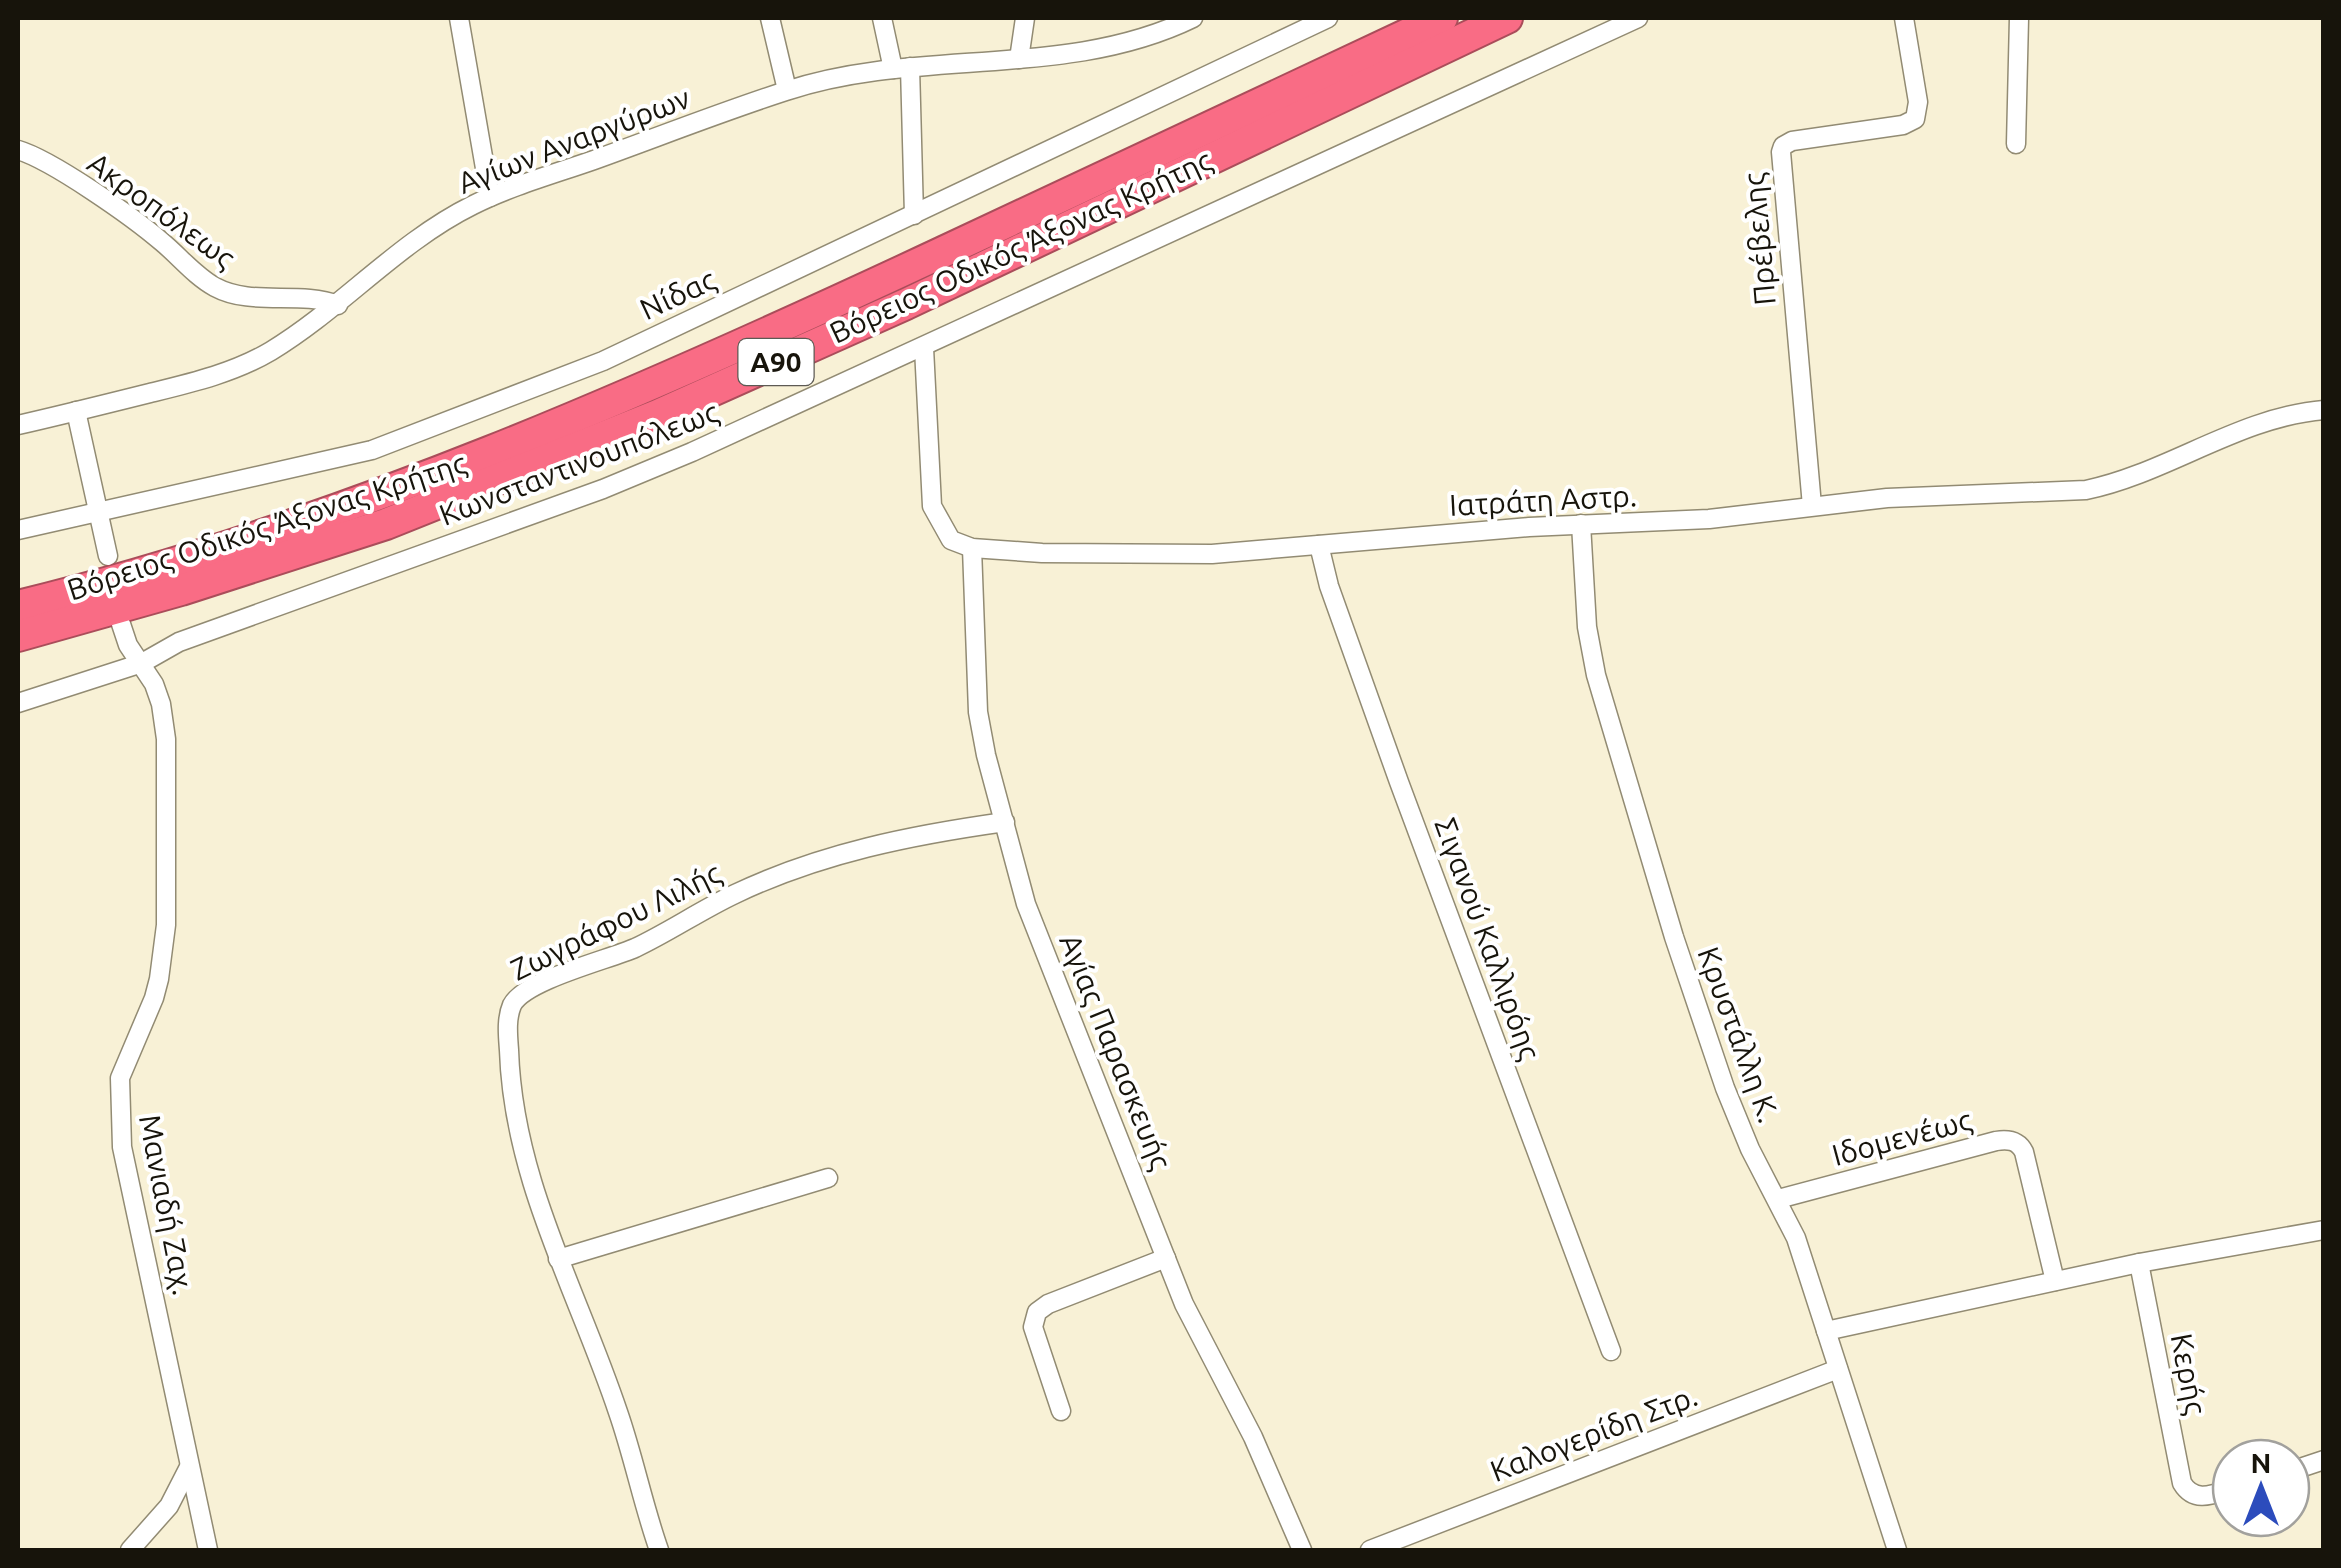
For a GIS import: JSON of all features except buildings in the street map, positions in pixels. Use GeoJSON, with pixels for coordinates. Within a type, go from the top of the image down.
{"type":"FeatureCollection","features":[{"type":"Feature","properties":{"kind":"highway","name":"Βόρειος Οδικός Άξονας Κρήτης"},"geometry":{"type":"LineString","coordinates":[[18,606],[200,554],[528,438],[794,323],[1442,18]]}},
{"type":"Feature","properties":{"kind":"highway","name":"Βόρειος Οδικός Άξονας Κρήτης"},"geometry":{"type":"LineString","coordinates":[[18,636],[215,580],[386,524],[658,414],[906,304],[1507,18]]}},
{"type":"Feature","properties":{"kind":"street"},"geometry":{"type":"LineString","coordinates":[[460,18],[490,197]]}},
{"type":"Feature","properties":{"kind":"street"},"geometry":{"type":"LineString","coordinates":[[770,18],[787,90]]}},
{"type":"Feature","properties":{"kind":"street"},"geometry":{"type":"LineString","coordinates":[[882,18],[902,68],[914,214]]}},
{"type":"Feature","properties":{"kind":"street"},"geometry":{"type":"LineString","coordinates":[[1019,59],[1026,18]]}},
{"type":"Feature","properties":{"kind":"street","name":"Αγίων Αναργύρων"},"geometry":{"type":"LineString","coordinates":[[18,425],[224,373],[269,352],[338,305],[440,225],[490,197],[787,90],[844,76],[902,68],[1019,59],[1121,44],[1194,18]]}},
{"type":"Feature","properties":{"kind":"street","name":"Νίδας"},"geometry":{"type":"LineString","coordinates":[[18,530],[372,450],[603,361],[1328,18]]}},
{"type":"Feature","properties":{"kind":"street","name":"Κωνσταντινουπόλεως"},"geometry":{"type":"LineString","coordinates":[[18,703],[142,663],[180,642],[692,452],[1638,18]]}},
{"type":"Feature","properties":{"kind":"street","name":"Πρέβελης"},"geometry":{"type":"LineString","coordinates":[[1812,506],[1781,152],[1786,143],[1798,140],[1903,125],[1915,119],[1918,102],[1904,18]]}},
{"type":"Feature","properties":{"kind":"street"},"geometry":{"type":"LineString","coordinates":[[2016,144],[2019,18]]}},
{"type":"Feature","properties":{"kind":"street","name":"Ακροπόλεως"},"geometry":{"type":"LineString","coordinates":[[18,150],[48,165],[156,236],[206,282],[226,292],[314,298],[338,305]]}},
{"type":"Feature","properties":{"kind":"street"},"geometry":{"type":"LineString","coordinates":[[924,348],[932,506],[951,540],[972,548]]}},
{"type":"Feature","properties":{"kind":"street","name":"Ιατράτη Αστρ."},"geometry":{"type":"LineString","coordinates":[[972,548],[1177,555],[1580,524],[1672,522],[1887,498],[2086,490],[2130,478],[2249,427],[2324,410]]}},
{"type":"Feature","properties":{"kind":"street"},"geometry":{"type":"LineString","coordinates":[[76,412],[108,556]]}},
{"type":"Feature","properties":{"kind":"street","name":"Κρυστάλλη Κ."},"geometry":{"type":"LineString","coordinates":[[1580,524],[1587,627],[1607,714],[1706,1038],[1750,1148],[1796,1238],[1898,1550]]}},
{"type":"Feature","properties":{"kind":"street","name":"Σιγανού Καλλιρόης"},"geometry":{"type":"LineString","coordinates":[[1319,545],[1328,586],[1399,782],[1612,1351]]}},
{"type":"Feature","properties":{"kind":"street","name":"Αγίας Παρασκευής"},"geometry":{"type":"LineString","coordinates":[[972,548],[978,712],[1026,904],[1184,1304],[1253,1437],[1302,1550]]}},
{"type":"Feature","properties":{"kind":"street","name":"Μανιαδή Ζαχ."},"geometry":{"type":"LineString","coordinates":[[122,624],[128,645],[142,663],[162,704],[166,739],[166,925],[154,998],[120,1078],[122,1147],[208,1550]]}},
{"type":"Feature","properties":{"kind":"street","name":"Ζωγράφου Λιλής"},"geometry":{"type":"LineString","coordinates":[[659,1550],[618,1412],[534,1186],[513,1104],[508,1022],[518,998],[534,987],[637,947],[736,893],[783,873],[897,839],[1005,822]]}},
{"type":"Feature","properties":{"kind":"street","name":"Ιδομενέως"},"geometry":{"type":"LineString","coordinates":[[1778,1199],[2012,1140],[2024,1152],[2055,1280]]}},
{"type":"Feature","properties":{"kind":"street"},"geometry":{"type":"LineString","coordinates":[[558,1259],[828,1178]]}},
{"type":"Feature","properties":{"kind":"street"},"geometry":{"type":"LineString","coordinates":[[1826,1331],[2055,1280],[2324,1230]]}},
{"type":"Feature","properties":{"kind":"street"},"geometry":{"type":"LineString","coordinates":[[1061,1412],[1033,1326],[1037,1312],[1048,1304],[1166,1258]]}},
{"type":"Feature","properties":{"kind":"street","name":"Κερής"},"geometry":{"type":"LineString","coordinates":[[2139,1263],[2179,1472],[2188,1493],[2211,1494]]}},
{"type":"Feature","properties":{"kind":"street","name":"Καλογερίδη Στρ."},"geometry":{"type":"LineString","coordinates":[[1370,1550],[1838,1369]]}},
{"type":"Feature","properties":{"kind":"street"},"geometry":{"type":"LineString","coordinates":[[130,1550],[169,1506],[188,1467]]}}]}
